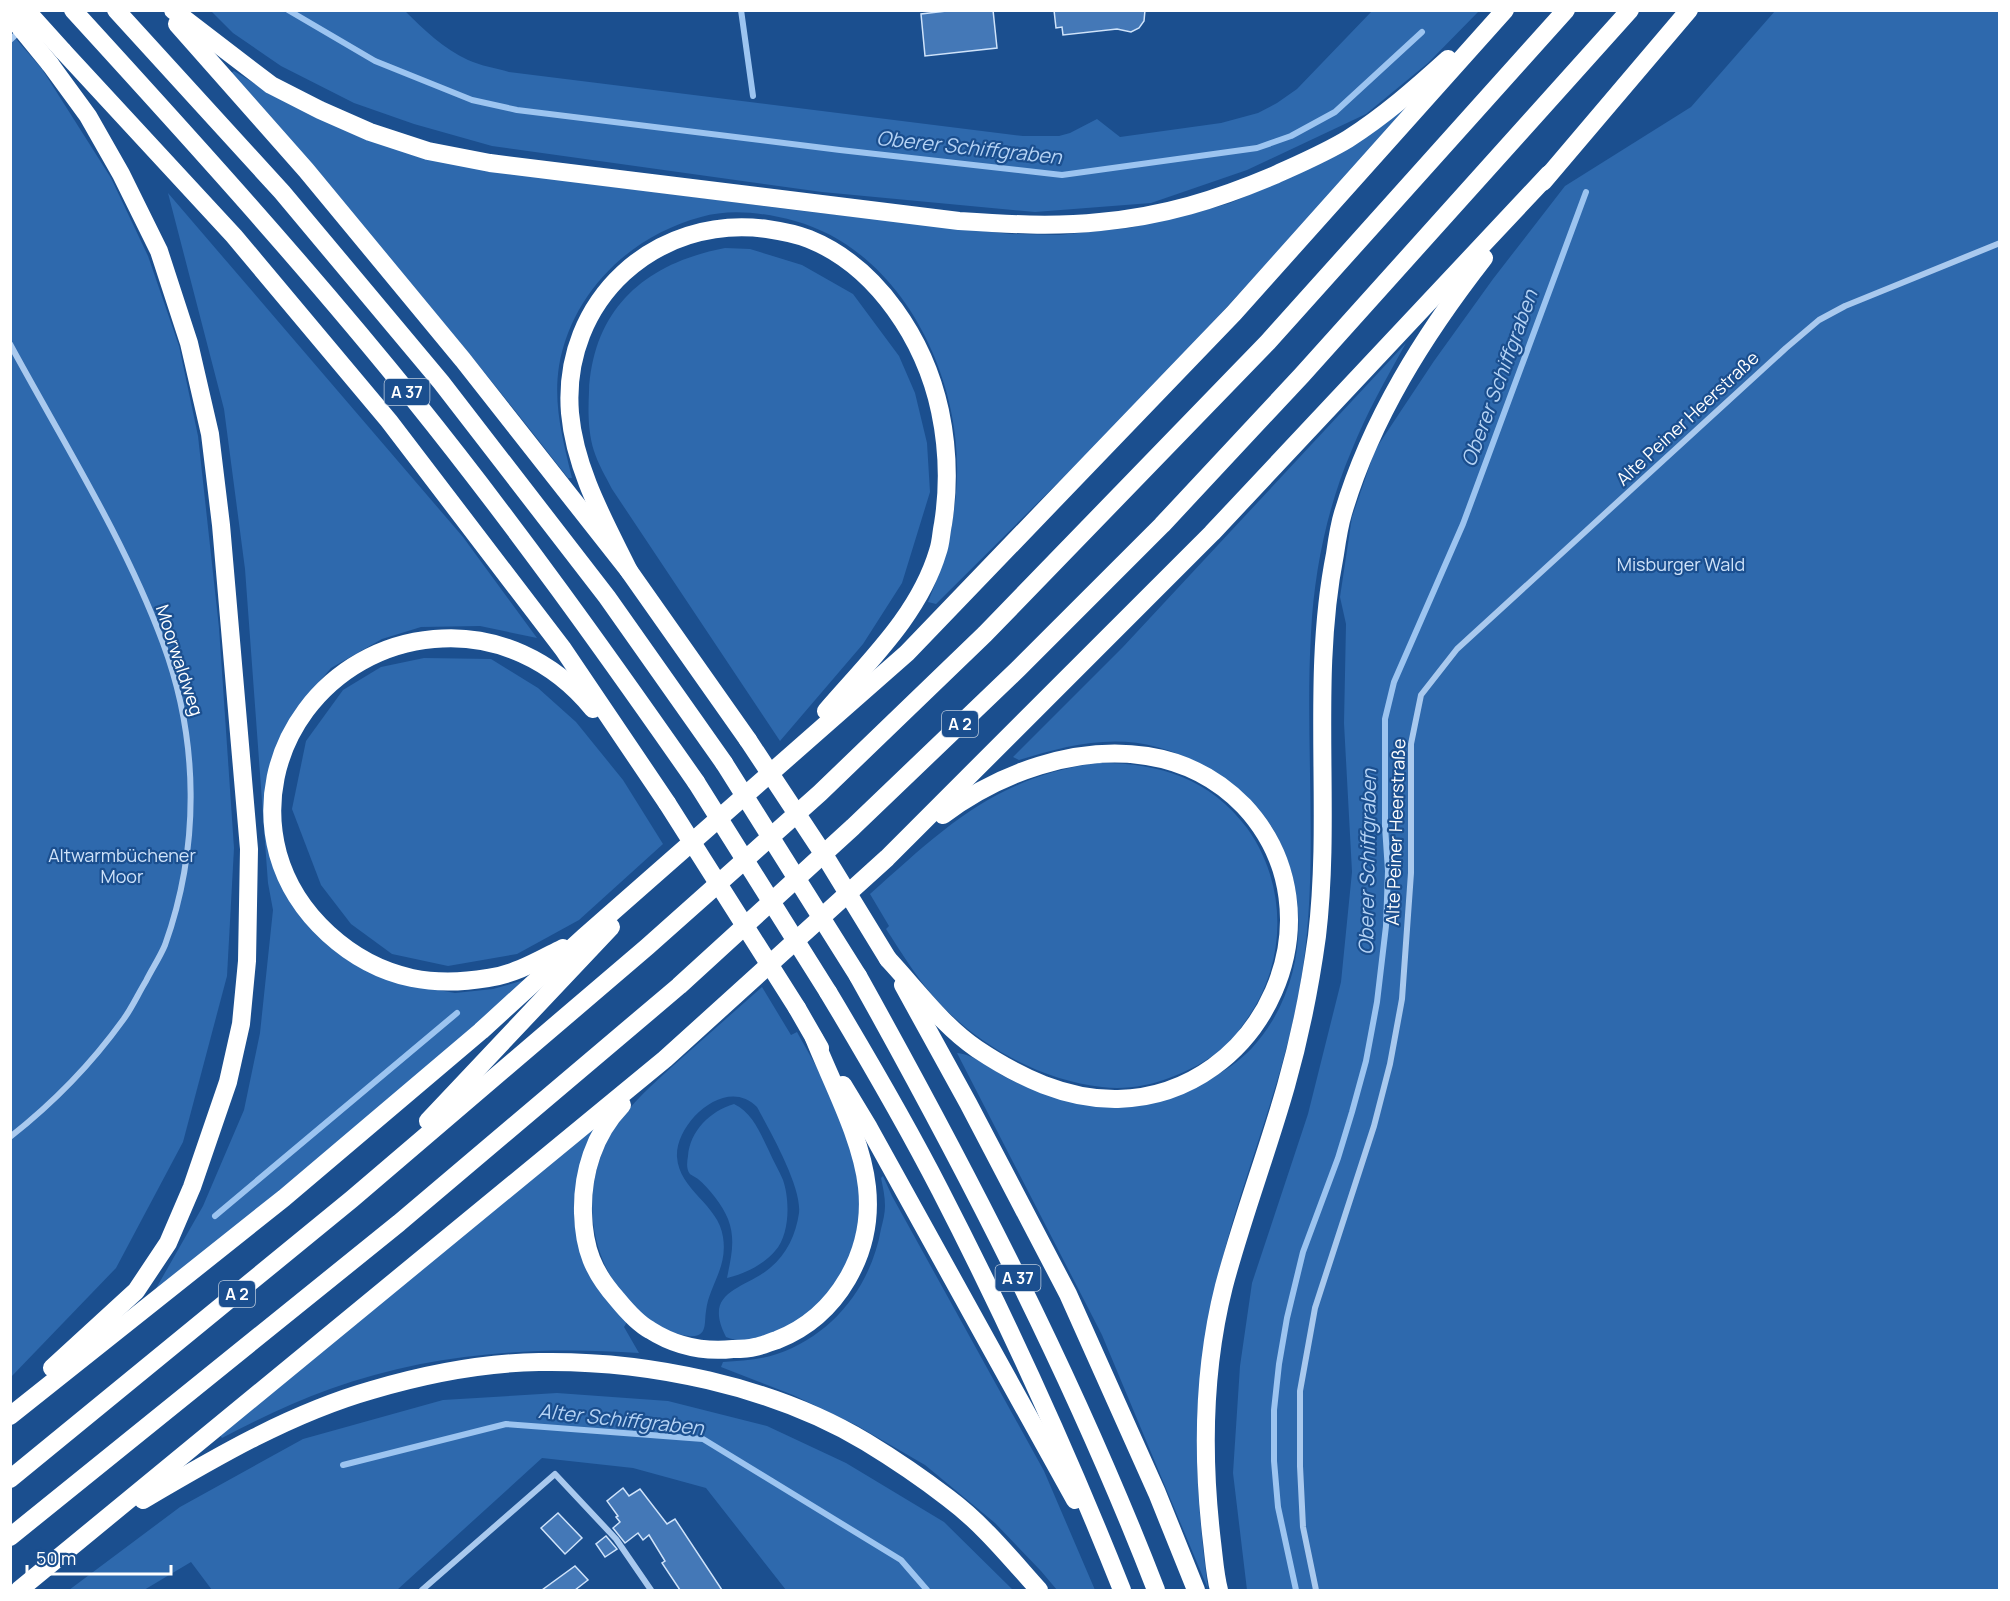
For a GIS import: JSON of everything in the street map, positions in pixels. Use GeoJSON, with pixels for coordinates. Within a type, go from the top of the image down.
{"type":"FeatureCollection","features":[{"type":"Feature","properties":{"kind":"highway"},"geometry":{"type":"LineString","coordinates":[[26,10],[234,236],[389,422],[563,649],[667,803],[797,1008],[869,1128],[1112,1565]]}},
{"type":"Feature","properties":{"kind":"highway","name":"A 37"},"geometry":{"type":"LineString","coordinates":[[73,10],[258,213],[415,401],[585,623],[696,782],[828,992],[885,1089],[940,1190],[1073,1470],[1122,1590]]}},
{"type":"Feature","properties":{"kind":"highway","name":"A 37"},"geometry":{"type":"LineString","coordinates":[[116,10],[282,192],[441,382],[607,597],[724,763],[858,976],[968,1177],[1040,1322],[1092,1437],[1156,1590]]}},
{"type":"Feature","properties":{"kind":"highway"},"geometry":{"type":"LineString","coordinates":[[166,10],[336,206],[463,360],[628,571],[748,740],[828,861],[888,959],[968,1103],[1068,1294],[1157,1493],[1196,1590]]}},
{"type":"Feature","properties":{"kind":"highway"},"geometry":{"type":"LineString","coordinates":[[173,10],[271,84],[320,110],[370,132],[428,151],[490,163],[959,221],[1036,225],[1098,223],[1155,215],[1205,202],[1299,164],[1348,139],[1400,102],[1504,10]]}},
{"type":"Feature","properties":{"kind":"highway"},"geometry":{"type":"LineString","coordinates":[[10,1416],[284,1198],[481,1031],[584,937],[907,653],[1234,313],[1504,10]]}},
{"type":"Feature","properties":{"kind":"highway","name":"A 2"},"geometry":{"type":"LineString","coordinates":[[10,1479],[352,1199],[647,947],[811,801],[985,634],[1268,342],[1566,10]]}},
{"type":"Feature","properties":{"kind":"highway","name":"A 2"},"geometry":{"type":"LineString","coordinates":[[10,1537],[408,1215],[679,986],[853,827],[1018,669],[1162,525],[1310,366],[1629,10]]}},
{"type":"Feature","properties":{"kind":"highway"},"geometry":{"type":"LineString","coordinates":[[19,1590],[665,1059],[887,858],[1212,533],[1549,174],[1689,10]]}},
{"type":"Feature","properties":{"kind":"highway"},"geometry":{"type":"LineString","coordinates":[[10,15],[88,116],[121,174],[159,251],[189,343],[210,434],[249,849],[247,961],[241,1024],[228,1082],[192,1187],[168,1243],[136,1291],[93,1332],[10,1403]]}},
{"type":"Feature","properties":{"kind":"highway"},"geometry":{"type":"LineString","coordinates":[[1219,1590],[1210,1522],[1206,1467],[1207,1407],[1213,1346],[1224,1290],[1239,1233],[1286,1087],[1310,984],[1317,932],[1322,862],[1322,686],[1327,594],[1342,514],[1369,440],[1418,350],[1477,267],[1549,174]]}},
{"type":"Feature","properties":{"kind":"highway"},"geometry":{"type":"LineString","coordinates":[[628,571],[594,500],[578,455],[570,413],[571,368],[585,324],[606,290],[633,263],[660,246],[689,235],[719,228],[749,227],[779,231],[810,239],[841,257],[866,276],[896,310],[917,344],[934,385],[946,442],[947,498],[939,551],[920,593],[888,642],[788,756]]}},
{"type":"Feature","properties":{"kind":"highway"},"geometry":{"type":"LineString","coordinates":[[584,937],[522,969],[490,978],[455,981],[411,978],[368,962],[338,943],[313,918],[295,893],[279,855],[273,824],[274,788],[283,751],[302,714],[325,687],[351,666],[385,649],[420,640],[451,637],[492,643],[526,654],[556,672],[590,705],[642,768]]}},
{"type":"Feature","properties":{"kind":"highway"},"geometry":{"type":"LineString","coordinates":[[887,858],[962,801],[1009,777],[1070,758],[1127,753],[1168,760],[1202,773],[1231,793],[1256,819],[1274,850],[1284,882],[1289,917],[1286,951],[1277,986],[1262,1016],[1243,1040],[1225,1059],[1201,1075],[1175,1088],[1145,1096],[1116,1099],[1081,1096],[1047,1087],[1010,1070],[975,1047],[952,1028],[888,959]]}},
{"type":"Feature","properties":{"kind":"highway"},"geometry":{"type":"LineString","coordinates":[[352,1199],[682,851]]}},
{"type":"Feature","properties":{"kind":"highway"},"geometry":{"type":"LineString","coordinates":[[665,1059],[610,1117],[592,1150],[582,1192],[583,1233],[591,1262],[606,1287],[649,1330],[678,1344],[715,1351],[756,1347],[791,1334],[825,1310],[839,1294],[857,1262],[866,1228],[867,1188],[859,1148],[814,1038]]}},
{"type":"Feature","properties":{"kind":"highway"},"geometry":{"type":"LineString","coordinates":[[93,1530],[203,1465],[267,1431],[370,1390],[423,1376],[476,1367],[538,1362],[602,1364],[655,1370],[740,1389],[804,1413],[865,1442],[950,1499],[991,1537],[1039,1590]]}},
{"type":"Feature","properties":{"kind":"street"},"geometry":{"type":"LineString","coordinates":[[10,40],[42,10]]}},
{"type":"Feature","properties":{"kind":"street","name":"Alte Peiner Heerstraße"},"geometry":{"type":"LineString","coordinates":[[1316,1590],[1303,1527],[1300,1391],[1315,1308],[1374,1126],[1390,1064],[1402,999],[1411,873],[1411,744],[1422,695],[1457,649],[1819,320],[1845,306],[2000,243]]}},
{"type":"Feature","properties":{"kind":"street","name":"Moorwaldweg"},"geometry":{"type":"LineString","coordinates":[[10,344],[101,510],[140,586],[164,644],[180,699],[188,740],[192,796],[187,853],[178,898],[164,947],[125,1018],[84,1068],[10,1137]]}},
{"type":"Feature","properties":{"kind":"street"},"geometry":{"type":"LineString","coordinates":[[422,1590],[555,1473],[616,1539],[651,1590]]}},
{"type":"Feature","properties":{"kind":"green space"},"geometry":{"type":"Polygon","coordinates":[[[211,11],[405,11],[434,38],[459,55],[478,64],[509,72],[1023,136],[1059,136],[1097,119],[1120,137],[1221,123],[1258,113],[1297,89],[1372,11],[1479,11],[1428,63],[1366,114],[1247,170],[1151,203],[1035,212],[822,192],[492,146],[414,124],[354,103],[281,66],[233,33],[211,11]]]}},
{"type":"Feature","properties":{"kind":"green space","name":"Misburger Wald"},"geometry":{"type":"Polygon","coordinates":[[[1775,11],[1999,11],[1999,1590],[1247,1590],[1233,1473],[1240,1366],[1252,1283],[1308,1114],[1341,982],[1352,872],[1344,723],[1346,624],[1340,597],[1352,517],[1375,450],[1434,361],[1493,279],[1565,186],[1691,107],[1775,11]]]}},
{"type":"Feature","properties":{"kind":"green space","name":"Altwarmbüchener Moor"},"geometry":{"type":"Polygon","coordinates":[[[10,32],[42,69],[111,178],[148,256],[179,346],[198,436],[219,628],[234,848],[227,976],[183,1142],[116,1268],[11,1377],[10,32]]]}},
{"type":"Feature","properties":{"kind":"green space"},"geometry":{"type":"Polygon","coordinates":[[[234,71],[289,104],[362,138],[491,171],[803,211],[1010,234],[1059,235],[1129,228],[1230,203],[1291,177],[1403,109],[1405,112],[1152,389],[936,604],[928,602],[940,571],[948,540],[957,475],[955,436],[948,396],[935,357],[916,321],[893,287],[865,259],[832,236],[795,221],[736,212],[712,214],[675,226],[628,253],[591,291],[566,339],[559,366],[557,395],[560,423],[572,478],[568,478],[402,273],[230,74],[234,71]]]}},
{"type":"Feature","properties":{"kind":"green space"},"geometry":{"type":"Polygon","coordinates":[[[168,193],[463,537],[537,638],[480,626],[421,627],[382,639],[331,668],[296,709],[268,824],[333,949],[364,970],[410,985],[455,993],[493,989],[528,979],[397,1096],[154,1292],[203,1206],[244,1110],[260,1033],[273,910],[268,883],[245,569],[224,409],[168,193]]]}},
{"type":"Feature","properties":{"kind":"green space"},"geometry":{"type":"Polygon","coordinates":[[[725,248],[750,249],[802,265],[853,294],[899,356],[915,393],[927,443],[930,492],[902,583],[863,644],[780,741],[612,489],[596,456],[590,429],[589,392],[593,362],[601,336],[613,313],[629,294],[648,278],[671,265],[725,248]]]}},
{"type":"Feature","properties":{"kind":"green space"},"geometry":{"type":"Polygon","coordinates":[[[1406,343],[1370,410],[1343,473],[1323,541],[1315,587],[1309,678],[1311,858],[1306,948],[1292,1027],[1283,1061],[1219,1271],[1205,1348],[1197,1415],[1197,1469],[1208,1589],[1102,1335],[957,1053],[971,1057],[1009,1079],[1033,1088],[1100,1105],[1136,1106],[1174,1097],[1220,1073],[1247,1053],[1271,1023],[1285,995],[1294,966],[1298,935],[1297,904],[1292,873],[1281,844],[1255,805],[1231,783],[1203,765],[1172,752],[1140,743],[1088,743],[1019,760],[1013,757],[1123,647],[1406,343]]]}},
{"type":"Feature","properties":{"kind":"green space"},"geometry":{"type":"Polygon","coordinates":[[[424,658],[491,659],[538,688],[576,722],[623,780],[663,844],[579,920],[517,954],[448,966],[392,954],[351,924],[321,885],[292,809],[306,741],[343,690],[381,667],[424,658]]]}},
{"type":"Feature","properties":{"kind":"green space"},"geometry":{"type":"Polygon","coordinates":[[[1096,763],[1118,763],[1160,770],[1180,776],[1216,796],[1247,828],[1260,850],[1270,874],[1276,899],[1275,949],[1270,974],[1260,997],[1236,1034],[1218,1052],[1191,1069],[1161,1081],[1127,1088],[1102,1087],[1055,1077],[1010,1057],[968,1029],[933,996],[914,972],[886,929],[889,926],[870,894],[947,828],[999,794],[1060,770],[1096,763]]]}},
{"type":"Feature","properties":{"kind":"green space"},"geometry":{"type":"Polygon","coordinates":[[[762,987],[791,1035],[797,1032],[847,1126],[857,1157],[860,1180],[858,1226],[844,1269],[832,1288],[817,1305],[799,1320],[773,1334],[744,1340],[726,1337],[720,1321],[719,1309],[723,1300],[729,1293],[770,1268],[781,1256],[796,1228],[799,1202],[784,1159],[757,1107],[745,1099],[731,1097],[718,1100],[705,1107],[684,1130],[677,1157],[684,1179],[707,1206],[720,1226],[723,1237],[723,1258],[708,1302],[704,1329],[695,1336],[678,1334],[656,1324],[636,1309],[614,1282],[604,1263],[593,1221],[592,1200],[595,1179],[608,1139],[627,1111],[642,1094],[762,987]]]}},
{"type":"Feature","properties":{"kind":"green space"},"geometry":{"type":"Polygon","coordinates":[[[734,1104],[746,1113],[762,1137],[781,1176],[788,1207],[784,1236],[775,1251],[753,1268],[727,1278],[732,1241],[728,1219],[711,1192],[690,1174],[687,1163],[697,1130],[709,1117],[734,1104]]]}},
{"type":"Feature","properties":{"kind":"green space"},"geometry":{"type":"Polygon","coordinates":[[[595,1125],[578,1178],[574,1220],[581,1245],[600,1288],[614,1309],[627,1322],[624,1327],[639,1353],[521,1352],[482,1355],[406,1367],[316,1394],[222,1438],[220,1435],[595,1125]]]}},
{"type":"Feature","properties":{"kind":"green space"},"geometry":{"type":"Polygon","coordinates":[[[883,1176],[1044,1471],[1095,1590],[1057,1590],[995,1523],[925,1465],[856,1425],[793,1395],[721,1367],[723,1362],[764,1358],[797,1346],[832,1321],[846,1306],[858,1289],[876,1250],[885,1211],[881,1178],[883,1176]]]}},
{"type":"Feature","properties":{"kind":"green space"},"geometry":{"type":"Polygon","coordinates":[[[557,1393],[668,1401],[767,1426],[846,1463],[944,1522],[1013,1590],[786,1590],[706,1488],[633,1468],[542,1458],[397,1590],[212,1590],[191,1562],[144,1590],[69,1590],[180,1507],[303,1439],[443,1400],[557,1393]]]}},
{"type":"Feature","properties":{"kind":"building"},"geometry":{"type":"Polygon","coordinates":[[[955,10],[993,10],[997,48],[925,56],[921,14],[955,10]]]}},
{"type":"Feature","properties":{"kind":"building"},"geometry":{"type":"Polygon","coordinates":[[[1054,10],[1145,10],[1144,21],[1139,28],[1131,32],[1117,29],[1063,35],[1062,27],[1056,28],[1054,10]]]}},
{"type":"Feature","properties":{"kind":"building"},"geometry":{"type":"Polygon","coordinates":[[[623,1488],[629,1496],[640,1489],[667,1524],[675,1519],[722,1590],[680,1590],[662,1563],[665,1561],[649,1535],[643,1540],[638,1533],[625,1543],[613,1528],[620,1522],[607,1501],[623,1488]]]}},
{"type":"Feature","properties":{"kind":"building"},"geometry":{"type":"Polygon","coordinates":[[[558,1513],[582,1538],[565,1554],[541,1528],[558,1513]]]}},
{"type":"Feature","properties":{"kind":"building"},"geometry":{"type":"Polygon","coordinates":[[[606,1536],[617,1549],[605,1557],[596,1544],[606,1536]]]}},
{"type":"Feature","properties":{"kind":"building"},"geometry":{"type":"Polygon","coordinates":[[[575,1566],[588,1580],[575,1590],[542,1590],[575,1566]]]}},
{"type":"Feature","properties":{"kind":"waterway","name":"Oberer Schiffgraben"},"geometry":{"type":"LineString","coordinates":[[288,10],[375,61],[472,100],[517,110],[1062,175],[1257,148],[1291,136],[1335,112],[1422,32]]}},
{"type":"Feature","properties":{"kind":"waterway","name":"Oberer Schiffgraben"},"geometry":{"type":"LineString","coordinates":[[741,10],[753,96]]}},
{"type":"Feature","properties":{"kind":"waterway","name":"Oberer Schiffgraben"},"geometry":{"type":"LineString","coordinates":[[1296,1590],[1278,1507],[1274,1461],[1274,1410],[1287,1318],[1303,1252],[1338,1158],[1352,1112],[1366,1061],[1377,1002],[1386,926],[1388,871],[1385,826],[1385,719],[1394,682],[1463,524],[1586,192]]}},
{"type":"Feature","properties":{"kind":"waterway"},"geometry":{"type":"LineString","coordinates":[[215,1216],[457,1013]]}},
{"type":"Feature","properties":{"kind":"waterway","name":"Alter Schiffgraben"},"geometry":{"type":"LineString","coordinates":[[343,1465],[506,1424],[703,1439],[901,1560],[927,1590]]}}]}
